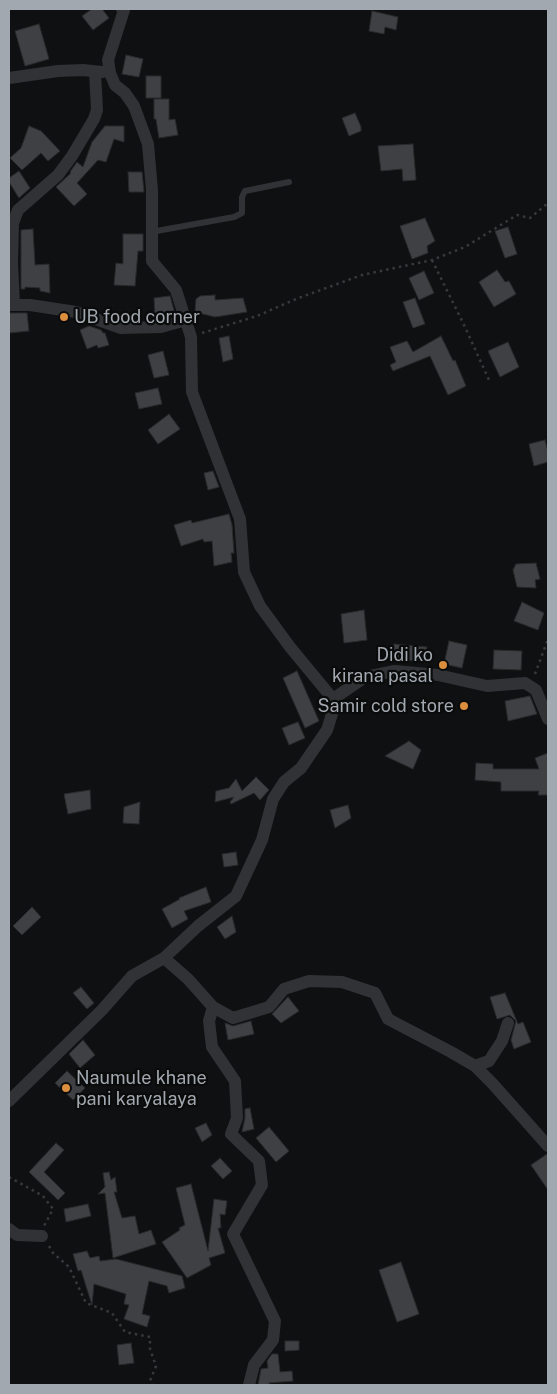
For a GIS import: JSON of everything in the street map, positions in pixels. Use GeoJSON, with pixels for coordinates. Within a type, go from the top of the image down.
{"type":"FeatureCollection","features":[{"type":"Feature","properties":{"kind":"street"},"geometry":{"type":"LineString","coordinates":[[11,1094],[102,1010],[132,976],[164,958],[198,926],[236,896],[262,840],[272,799],[284,782],[301,768],[327,730],[332,714],[333,699],[290,647],[260,606],[244,572],[240,519],[192,392],[192,337],[176,290],[152,261],[152,190],[148,144],[134,106],[125,93],[115,85],[110,73],[108,60],[124,9]]}},
{"type":"Feature","properties":{"kind":"street"},"geometry":{"type":"LineString","coordinates":[[9,78],[58,71],[83,70],[110,73]]}},
{"type":"Feature","properties":{"kind":"street"},"geometry":{"type":"LineString","coordinates":[[95,72],[97,110],[94,119],[72,156],[58,175],[18,210],[13,223],[11,305],[30,305],[76,312],[121,328],[161,327],[186,320]]}},
{"type":"Feature","properties":{"kind":"street"},"geometry":{"type":"LineString","coordinates":[[333,699],[365,677],[395,671],[438,675],[487,686],[525,683],[531,685],[536,690],[548,719]]}},
{"type":"Feature","properties":{"kind":"street"},"geometry":{"type":"LineString","coordinates":[[164,958],[188,979],[213,1007],[233,1018],[269,1007],[284,989],[309,981],[342,982],[375,993],[388,1019],[475,1066],[548,1146]]}},
{"type":"Feature","properties":{"kind":"street"},"geometry":{"type":"LineString","coordinates":[[213,1007],[209,1021],[212,1046],[235,1081],[237,1118],[231,1134],[259,1162],[262,1185],[233,1234],[275,1321],[273,1340],[254,1365],[249,1385]]}},
{"type":"Feature","properties":{"kind":"street"},"geometry":{"type":"LineString","coordinates":[[475,1066],[489,1061],[502,1041],[508,1023]]}},
{"type":"Feature","properties":{"kind":"street"},"geometry":{"type":"LineString","coordinates":[[9,1229],[18,1235],[42,1236]]}},
{"type":"Feature","properties":{"kind":"lane"},"geometry":{"type":"LineString","coordinates":[[151,232],[234,217],[242,213],[242,197],[245,192],[289,182]]}},
{"type":"Feature","properties":{"kind":"path"},"geometry":{"type":"LineString","coordinates":[[192,337],[257,316],[296,299],[362,275],[432,260],[465,247],[517,215],[530,218],[548,204]]}},
{"type":"Feature","properties":{"kind":"path"},"geometry":{"type":"LineString","coordinates":[[432,260],[489,380]]}},
{"type":"Feature","properties":{"kind":"path"},"geometry":{"type":"LineString","coordinates":[[531,685],[548,639]]}},
{"type":"Feature","properties":{"kind":"path"},"geometry":{"type":"LineString","coordinates":[[9,1177],[43,1196],[53,1210],[43,1228],[42,1236],[53,1253],[68,1267],[86,1303],[112,1313],[125,1332],[150,1337],[150,1349],[156,1366],[150,1381],[152,1385]]}},
{"type":"Feature","properties":{"kind":"building"},"geometry":{"type":"Polygon","coordinates":[[[92,9],[102,9],[109,18],[93,30],[82,16],[92,9]]]}},
{"type":"Feature","properties":{"kind":"building"},"geometry":{"type":"Polygon","coordinates":[[[372,11],[398,17],[396,30],[385,27],[384,34],[369,31],[372,11]]]}},
{"type":"Feature","properties":{"kind":"building"},"geometry":{"type":"Polygon","coordinates":[[[39,24],[49,59],[25,66],[15,31],[39,24]]]}},
{"type":"Feature","properties":{"kind":"building"},"geometry":{"type":"Polygon","coordinates":[[[126,55],[143,59],[139,77],[122,74],[126,55]]]}},
{"type":"Feature","properties":{"kind":"building"},"geometry":{"type":"Polygon","coordinates":[[[146,76],[161,76],[161,98],[146,98],[146,76]]]}},
{"type":"Feature","properties":{"kind":"building"},"geometry":{"type":"Polygon","coordinates":[[[154,99],[169,99],[169,120],[175,119],[178,135],[159,138],[156,119],[154,119],[154,99]]]}},
{"type":"Feature","properties":{"kind":"building"},"geometry":{"type":"Polygon","coordinates":[[[355,113],[361,131],[349,136],[342,118],[355,113]]]}},
{"type":"Feature","properties":{"kind":"building"},"geometry":{"type":"Polygon","coordinates":[[[29,126],[41,131],[60,151],[48,161],[41,153],[22,170],[10,158],[21,148],[29,126]]]}},
{"type":"Feature","properties":{"kind":"building"},"geometry":{"type":"Polygon","coordinates":[[[105,126],[124,126],[124,142],[114,139],[106,162],[98,160],[77,183],[87,194],[74,206],[56,187],[71,173],[77,162],[83,167],[92,142],[105,126]]]}},
{"type":"Feature","properties":{"kind":"building"},"geometry":{"type":"Polygon","coordinates":[[[413,144],[416,180],[403,181],[402,169],[381,171],[378,146],[413,144]]]}},
{"type":"Feature","properties":{"kind":"building"},"geometry":{"type":"Polygon","coordinates":[[[19,171],[30,188],[19,198],[9,182],[9,178],[19,171]]]}},
{"type":"Feature","properties":{"kind":"building"},"geometry":{"type":"Polygon","coordinates":[[[128,172],[142,172],[144,192],[129,192],[128,172]]]}},
{"type":"Feature","properties":{"kind":"building"},"geometry":{"type":"Polygon","coordinates":[[[425,218],[435,241],[427,246],[428,253],[412,259],[400,226],[425,218]]]}},
{"type":"Feature","properties":{"kind":"building"},"geometry":{"type":"Polygon","coordinates":[[[508,227],[517,254],[505,258],[495,231],[508,227]]]}},
{"type":"Feature","properties":{"kind":"building"},"geometry":{"type":"Polygon","coordinates":[[[33,229],[35,265],[49,264],[50,293],[40,291],[40,288],[25,287],[25,289],[21,289],[21,230],[33,229]]]}},
{"type":"Feature","properties":{"kind":"building"},"geometry":{"type":"Polygon","coordinates":[[[123,234],[143,234],[143,251],[138,251],[135,286],[114,285],[116,263],[123,264],[123,234]]]}},
{"type":"Feature","properties":{"kind":"building"},"geometry":{"type":"Polygon","coordinates":[[[497,270],[505,282],[509,281],[516,294],[494,307],[479,282],[497,270]]]}},
{"type":"Feature","properties":{"kind":"building"},"geometry":{"type":"Polygon","coordinates":[[[424,271],[434,293],[419,300],[409,278],[424,271]]]}},
{"type":"Feature","properties":{"kind":"building"},"geometry":{"type":"Polygon","coordinates":[[[215,295],[215,300],[243,298],[247,312],[215,317],[195,312],[196,299],[200,296],[215,295]]]}},
{"type":"Feature","properties":{"kind":"building"},"geometry":{"type":"Polygon","coordinates":[[[170,296],[175,314],[155,316],[154,298],[170,296]]]}},
{"type":"Feature","properties":{"kind":"building"},"geometry":{"type":"Polygon","coordinates":[[[415,298],[425,324],[413,328],[403,302],[415,298]]]}},
{"type":"Feature","properties":{"kind":"building"},"geometry":{"type":"Polygon","coordinates":[[[9,313],[27,313],[29,331],[9,333],[9,313]]]}},
{"type":"Feature","properties":{"kind":"building"},"geometry":{"type":"Polygon","coordinates":[[[89,326],[105,333],[109,345],[98,348],[97,345],[87,349],[80,330],[89,326]]]}},
{"type":"Feature","properties":{"kind":"building"},"geometry":{"type":"Polygon","coordinates":[[[229,336],[233,359],[223,362],[219,338],[229,336]]]}},
{"type":"Feature","properties":{"kind":"building"},"geometry":{"type":"Polygon","coordinates":[[[441,336],[453,361],[455,360],[466,386],[448,395],[430,356],[393,371],[390,365],[396,362],[390,347],[407,341],[413,352],[441,336]]]}},
{"type":"Feature","properties":{"kind":"building"},"geometry":{"type":"Polygon","coordinates":[[[508,342],[519,367],[500,377],[488,351],[508,342]]]}},
{"type":"Feature","properties":{"kind":"building"},"geometry":{"type":"Polygon","coordinates":[[[163,351],[169,375],[154,378],[148,355],[163,351]]]}},
{"type":"Feature","properties":{"kind":"building"},"geometry":{"type":"Polygon","coordinates":[[[158,388],[162,404],[139,409],[135,393],[158,388]]]}},
{"type":"Feature","properties":{"kind":"building"},"geometry":{"type":"Polygon","coordinates":[[[169,414],[180,429],[158,444],[148,430],[169,414]]]}},
{"type":"Feature","properties":{"kind":"building"},"geometry":{"type":"Polygon","coordinates":[[[545,440],[548,462],[534,466],[529,444],[545,440]]]}},
{"type":"Feature","properties":{"kind":"building"},"geometry":{"type":"Polygon","coordinates":[[[213,471],[219,487],[208,490],[204,473],[213,471]]]}},
{"type":"Feature","properties":{"kind":"building"},"geometry":{"type":"Polygon","coordinates":[[[229,514],[232,525],[234,553],[231,553],[232,562],[214,566],[212,541],[204,542],[203,539],[181,546],[174,525],[191,520],[192,523],[229,514]]]}},
{"type":"Feature","properties":{"kind":"building"},"geometry":{"type":"Polygon","coordinates":[[[536,563],[540,579],[535,580],[536,588],[517,587],[513,570],[516,564],[536,563]]]}},
{"type":"Feature","properties":{"kind":"building"},"geometry":{"type":"Polygon","coordinates":[[[522,602],[544,613],[538,630],[514,621],[522,602]]]}},
{"type":"Feature","properties":{"kind":"building"},"geometry":{"type":"Polygon","coordinates":[[[364,610],[367,640],[344,643],[341,614],[364,610]]]}},
{"type":"Feature","properties":{"kind":"building"},"geometry":{"type":"Polygon","coordinates":[[[449,641],[467,645],[462,668],[444,664],[449,641]]]}},
{"type":"Feature","properties":{"kind":"building"},"geometry":{"type":"Polygon","coordinates":[[[394,644],[427,647],[426,662],[393,659],[394,644]]]}},
{"type":"Feature","properties":{"kind":"building"},"geometry":{"type":"Polygon","coordinates":[[[494,650],[522,651],[521,670],[493,669],[494,650]]]}},
{"type":"Feature","properties":{"kind":"building"},"geometry":{"type":"Polygon","coordinates":[[[297,671],[319,721],[305,728],[283,678],[297,671]]]}},
{"type":"Feature","properties":{"kind":"building"},"geometry":{"type":"Polygon","coordinates":[[[530,696],[537,714],[508,721],[505,701],[530,696]]]}},
{"type":"Feature","properties":{"kind":"building"},"geometry":{"type":"Polygon","coordinates":[[[298,722],[305,738],[289,745],[282,728],[298,722]]]}},
{"type":"Feature","properties":{"kind":"building"},"geometry":{"type":"Polygon","coordinates":[[[409,741],[421,750],[413,769],[385,756],[409,741]]]}},
{"type":"Feature","properties":{"kind":"building"},"geometry":{"type":"Polygon","coordinates":[[[548,753],[548,795],[538,795],[539,791],[501,791],[501,782],[475,780],[476,763],[493,764],[493,769],[539,769],[535,758],[548,753]]]}},
{"type":"Feature","properties":{"kind":"building"},"geometry":{"type":"Polygon","coordinates":[[[256,777],[269,790],[260,800],[254,793],[231,804],[230,802],[234,797],[215,802],[216,791],[229,788],[236,779],[242,791],[256,777]]]}},
{"type":"Feature","properties":{"kind":"building"},"geometry":{"type":"Polygon","coordinates":[[[90,790],[91,809],[68,814],[64,794],[90,790]]]}},
{"type":"Feature","properties":{"kind":"building"},"geometry":{"type":"Polygon","coordinates":[[[140,802],[139,824],[123,823],[124,807],[140,802]]]}},
{"type":"Feature","properties":{"kind":"building"},"geometry":{"type":"Polygon","coordinates":[[[348,805],[351,818],[335,828],[330,810],[348,805]]]}},
{"type":"Feature","properties":{"kind":"building"},"geometry":{"type":"Polygon","coordinates":[[[236,852],[238,865],[224,867],[222,854],[236,852]]]}},
{"type":"Feature","properties":{"kind":"building"},"geometry":{"type":"Polygon","coordinates":[[[206,887],[211,902],[184,911],[188,919],[172,928],[162,909],[179,898],[206,887]]]}},
{"type":"Feature","properties":{"kind":"building"},"geometry":{"type":"Polygon","coordinates":[[[32,907],[41,917],[22,935],[13,926],[32,907]]]}},
{"type":"Feature","properties":{"kind":"building"},"geometry":{"type":"Polygon","coordinates":[[[232,916],[236,932],[225,939],[217,927],[232,916]]]}},
{"type":"Feature","properties":{"kind":"building"},"geometry":{"type":"Polygon","coordinates":[[[81,987],[94,1003],[87,1009],[73,993],[81,987]]]}},
{"type":"Feature","properties":{"kind":"building"},"geometry":{"type":"Polygon","coordinates":[[[505,993],[518,1024],[523,1022],[531,1042],[514,1049],[511,1040],[516,1021],[510,1015],[497,1019],[490,997],[505,993]]]}},
{"type":"Feature","properties":{"kind":"building"},"geometry":{"type":"Polygon","coordinates":[[[288,997],[299,1011],[281,1023],[272,1014],[288,997]]]}},
{"type":"Feature","properties":{"kind":"building"},"geometry":{"type":"Polygon","coordinates":[[[251,1021],[254,1034],[228,1040],[225,1023],[233,1026],[251,1021]]]}},
{"type":"Feature","properties":{"kind":"building"},"geometry":{"type":"Polygon","coordinates":[[[83,1040],[95,1055],[80,1068],[69,1054],[83,1040]]]}},
{"type":"Feature","properties":{"kind":"building"},"geometry":{"type":"Polygon","coordinates":[[[67,1071],[85,1088],[73,1100],[55,1083],[67,1071]]]}},
{"type":"Feature","properties":{"kind":"building"},"geometry":{"type":"Polygon","coordinates":[[[250,1108],[254,1129],[242,1132],[245,1109],[250,1108]]]}},
{"type":"Feature","properties":{"kind":"building"},"geometry":{"type":"Polygon","coordinates":[[[206,1123],[212,1135],[202,1142],[195,1128],[206,1123]]]}},
{"type":"Feature","properties":{"kind":"building"},"geometry":{"type":"Polygon","coordinates":[[[269,1127],[289,1151],[276,1162],[256,1138],[269,1127]]]}},
{"type":"Feature","properties":{"kind":"building"},"geometry":{"type":"Polygon","coordinates":[[[56,1143],[64,1150],[44,1172],[65,1193],[58,1200],[29,1172],[56,1143]]]}},
{"type":"Feature","properties":{"kind":"building"},"geometry":{"type":"Polygon","coordinates":[[[548,1154],[548,1190],[531,1165],[548,1154]]]}},
{"type":"Feature","properties":{"kind":"building"},"geometry":{"type":"Polygon","coordinates":[[[220,1158],[232,1171],[223,1179],[211,1166],[220,1158]]]}},
{"type":"Feature","properties":{"kind":"building"},"geometry":{"type":"Polygon","coordinates":[[[109,1172],[111,1180],[115,1177],[117,1192],[114,1192],[122,1218],[135,1216],[139,1234],[151,1230],[156,1244],[113,1258],[105,1193],[98,1194],[105,1187],[103,1173],[109,1172]]]}},
{"type":"Feature","properties":{"kind":"building"},"geometry":{"type":"Polygon","coordinates":[[[191,1184],[208,1251],[214,1199],[227,1201],[225,1215],[220,1214],[221,1228],[218,1228],[225,1253],[209,1258],[211,1265],[187,1278],[162,1242],[185,1225],[176,1188],[191,1184]]]}},
{"type":"Feature","properties":{"kind":"building"},"geometry":{"type":"Polygon","coordinates":[[[88,1204],[91,1216],[66,1222],[64,1209],[88,1204]]]}},
{"type":"Feature","properties":{"kind":"building"},"geometry":{"type":"Polygon","coordinates":[[[87,1251],[90,1258],[99,1256],[100,1261],[116,1259],[182,1276],[185,1288],[169,1293],[167,1286],[149,1281],[142,1314],[150,1316],[147,1327],[124,1319],[129,1305],[124,1304],[126,1294],[94,1284],[92,1305],[81,1270],[78,1271],[73,1254],[87,1251]]]}},
{"type":"Feature","properties":{"kind":"building"},"geometry":{"type":"Polygon","coordinates":[[[401,1262],[419,1314],[397,1322],[379,1270],[401,1262]]]}},
{"type":"Feature","properties":{"kind":"building"},"geometry":{"type":"Polygon","coordinates":[[[285,1341],[299,1341],[299,1350],[285,1351],[285,1341]]]}},
{"type":"Feature","properties":{"kind":"building"},"geometry":{"type":"Polygon","coordinates":[[[131,1343],[134,1363],[119,1365],[117,1345],[131,1343]]]}},
{"type":"Feature","properties":{"kind":"building"},"geometry":{"type":"Polygon","coordinates":[[[272,1354],[278,1354],[280,1372],[292,1371],[293,1381],[258,1385],[261,1369],[268,1368],[267,1361],[272,1354]]]}},
{"type":"Feature","properties":{"kind":"place","name":"UB food corner"},"geometry":{"type":"Point","coordinates":[64,317]}},
{"type":"Feature","properties":{"kind":"place","name":"Didi ko kirana pasal"},"geometry":{"type":"Point","coordinates":[443,665]}},
{"type":"Feature","properties":{"kind":"place","name":"Samir cold store"},"geometry":{"type":"Point","coordinates":[464,706]}},
{"type":"Feature","properties":{"kind":"place","name":"Naumule khane pani karyalaya"},"geometry":{"type":"Point","coordinates":[66,1088]}}]}
